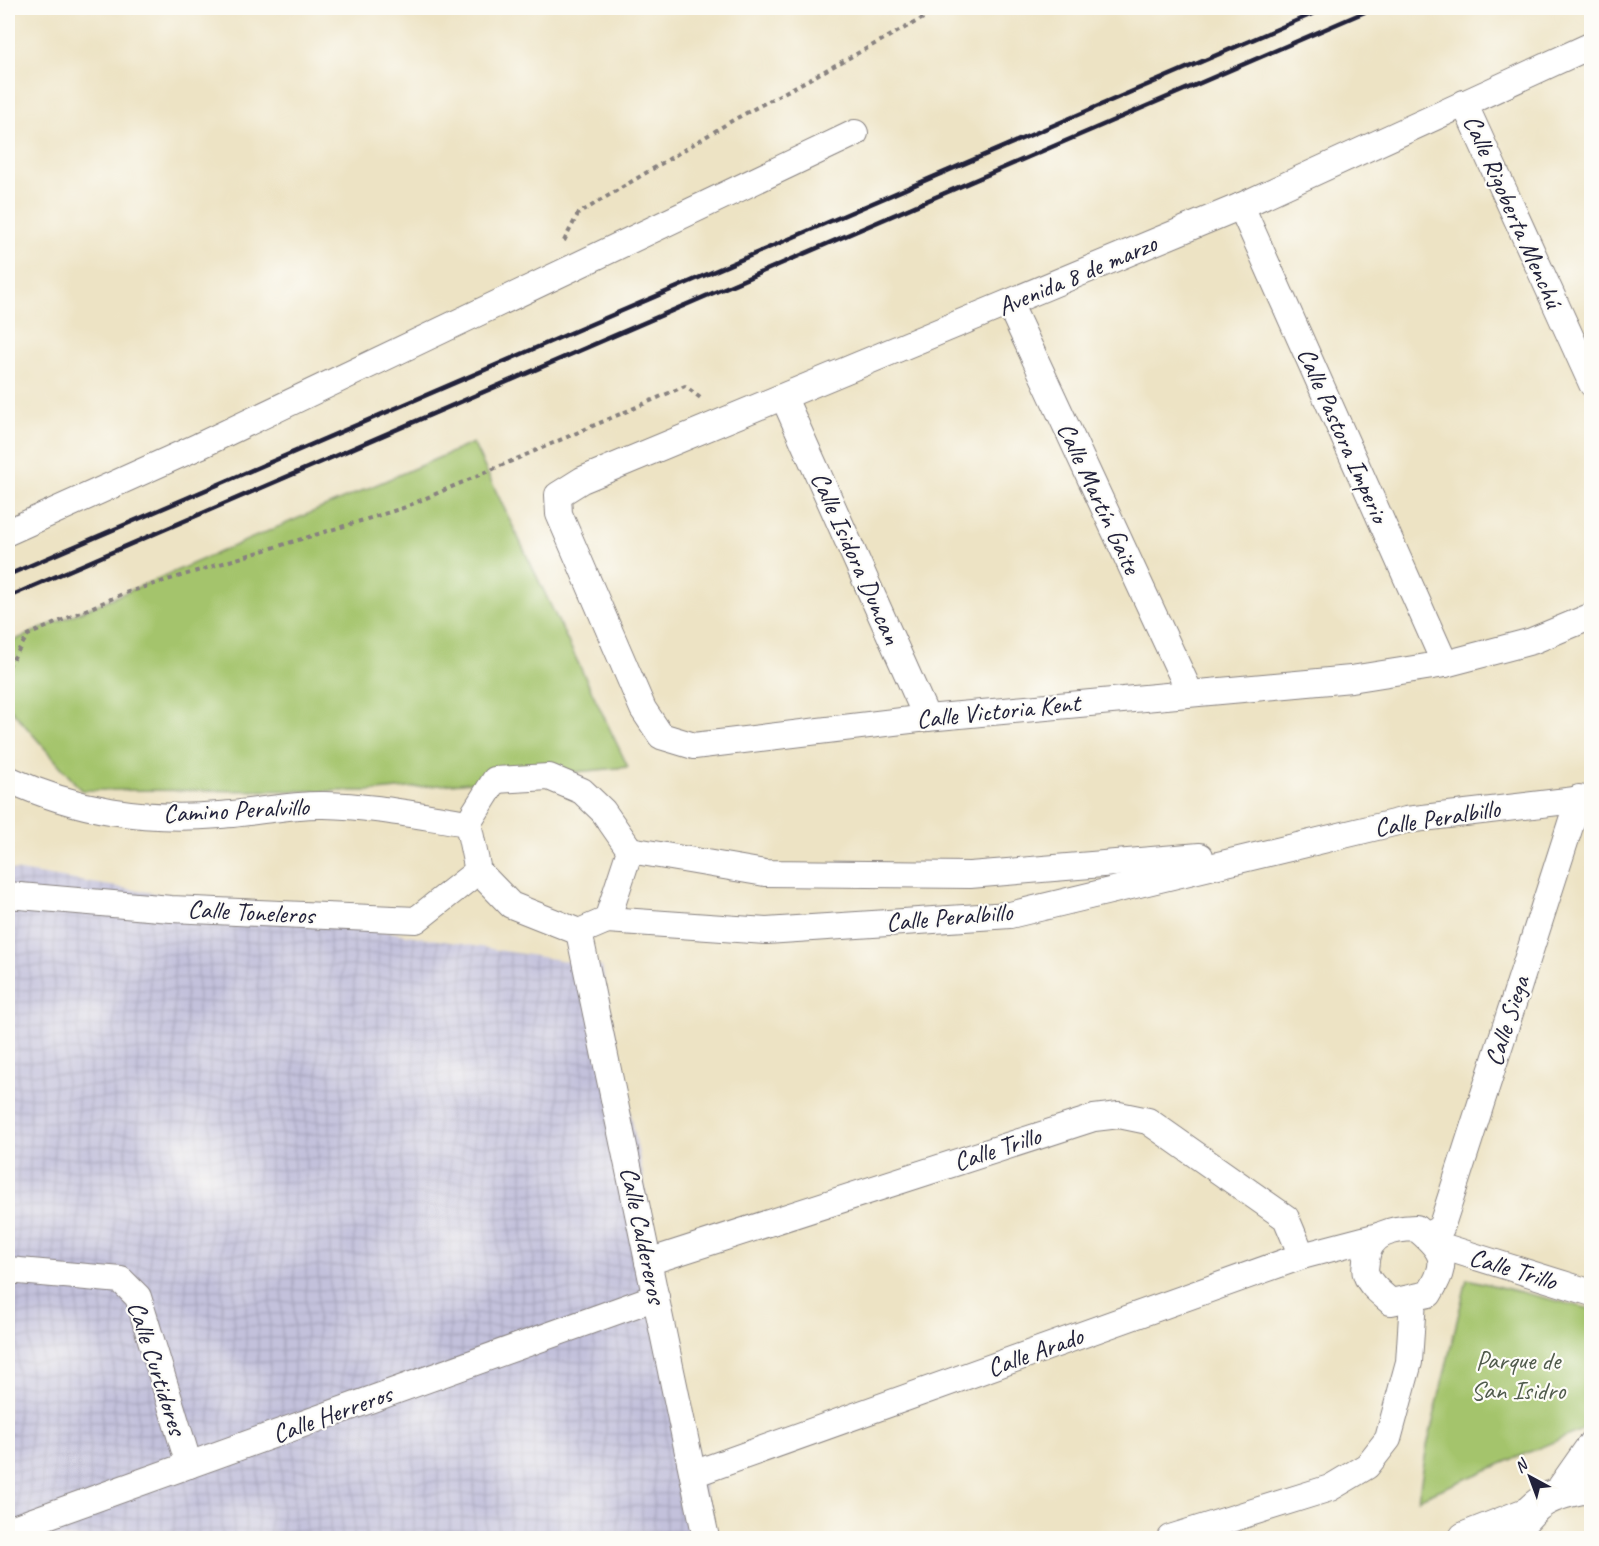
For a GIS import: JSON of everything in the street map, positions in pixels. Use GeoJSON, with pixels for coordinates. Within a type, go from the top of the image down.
{"type":"FeatureCollection","features":[{"type":"Feature","properties":{"kind":"street","name":"Avenida 8 de marzo"},"geometry":{"type":"LineString","coordinates":[[558,495],[582,480],[784,398],[1241,206],[1592,45]]}},
{"type":"Feature","properties":{"kind":"street","name":"Calle Rigoberta Menchú"},"geometry":{"type":"LineString","coordinates":[[1464,103],[1592,384]]}},
{"type":"Feature","properties":{"kind":"street"},"geometry":{"type":"LineString","coordinates":[[8,532],[210,441],[855,133]]}},
{"type":"Feature","properties":{"kind":"street","name":"Calle Pastora Imperio"},"geometry":{"type":"LineString","coordinates":[[1241,206],[1445,664]]}},
{"type":"Feature","properties":{"kind":"street","name":"Calle Martín Gaite"},"geometry":{"type":"LineString","coordinates":[[1009,303],[1190,693]]}},
{"type":"Feature","properties":{"kind":"street","name":"Calle Isidora Duncan"},"geometry":{"type":"LineString","coordinates":[[784,398],[927,718]]}},
{"type":"Feature","properties":{"kind":"street","name":"Calle Victoria Kent"},"geometry":{"type":"LineString","coordinates":[[558,495],[558,514],[644,709],[661,736],[694,746],[927,718],[1351,679],[1445,664],[1532,641],[1592,616]]}},
{"type":"Feature","properties":{"kind":"street"},"geometry":{"type":"LineString","coordinates":[[549,777],[582,791],[603,811],[630,850],[608,920],[579,932],[511,905],[478,871],[468,823],[495,780],[549,777]]}},
{"type":"Feature","properties":{"kind":"street","name":"Camino Peralvillo"},"geometry":{"type":"LineString","coordinates":[[8,779],[47,797],[120,815],[218,816],[322,805],[372,808],[468,823]]}},
{"type":"Feature","properties":{"kind":"street","name":"Calle Peralbillo"},"geometry":{"type":"LineString","coordinates":[[608,920],[766,931],[1010,915],[1406,820],[1585,798]]}},
{"type":"Feature","properties":{"kind":"street","name":"Calle Siega"},"geometry":{"type":"LineString","coordinates":[[1431,1240],[1441,1227],[1585,798]]}},
{"type":"Feature","properties":{"kind":"street","name":"Calle Peralbillo"},"geometry":{"type":"LineString","coordinates":[[630,850],[765,873],[970,875],[1284,848]]}},
{"type":"Feature","properties":{"kind":"street","name":"Calle Toneleros"},"geometry":{"type":"LineString","coordinates":[[8,895],[171,909],[416,920],[478,871]]}},
{"type":"Feature","properties":{"kind":"street","name":"Calle Caldereros"},"geometry":{"type":"LineString","coordinates":[[579,932],[706,1539]]}},
{"type":"Feature","properties":{"kind":"street","name":"Calle Trillo"},"geometry":{"type":"LineString","coordinates":[[648,1262],[1094,1118],[1119,1114],[1148,1121],[1286,1218],[1302,1256]]}},
{"type":"Feature","properties":{"kind":"street"},"geometry":{"type":"LineString","coordinates":[[1416,1228],[1431,1240],[1442,1258],[1441,1275],[1429,1294],[1391,1302],[1374,1288],[1365,1272],[1367,1254],[1378,1236],[1395,1229],[1416,1228]]}},
{"type":"Feature","properties":{"kind":"street","name":"Calle Arado"},"geometry":{"type":"LineString","coordinates":[[693,1474],[1302,1256],[1378,1236]]}},
{"type":"Feature","properties":{"kind":"street","name":"Calle Trillo"},"geometry":{"type":"LineString","coordinates":[[1431,1240],[1592,1293]]}},
{"type":"Feature","properties":{"kind":"street","name":"Calle Curtidores"},"geometry":{"type":"LineString","coordinates":[[8,1270],[120,1280],[138,1297],[189,1465]]}},
{"type":"Feature","properties":{"kind":"street","name":"Calle Herreros"},"geometry":{"type":"LineString","coordinates":[[8,1530],[656,1297]]}},
{"type":"Feature","properties":{"kind":"street"},"geometry":{"type":"LineString","coordinates":[[1170,1539],[1330,1488],[1367,1466],[1388,1439],[1409,1362],[1413,1299]]}},
{"type":"Feature","properties":{"kind":"street"},"geometry":{"type":"LineString","coordinates":[[1465,1539],[1518,1526],[1557,1492],[1592,1442]]}},
{"type":"Feature","properties":{"kind":"street"},"geometry":{"type":"LineString","coordinates":[[1557,1492],[1592,1486]]}},
{"type":"Feature","properties":{"kind":"path"},"geometry":{"type":"LineString","coordinates":[[540,284],[578,214],[735,119],[942,8]]}},
{"type":"Feature","properties":{"kind":"path"},"geometry":{"type":"LineString","coordinates":[[8,667],[28,634],[124,593],[403,508],[685,386],[730,420]]}},
{"type":"Feature","properties":{"kind":"shaded area"},"geometry":{"type":"Polygon","coordinates":[[[8,869],[602,967],[714,1538],[8,1538],[8,869]]]}},
{"type":"Feature","properties":{"kind":"green space"},"geometry":{"type":"Polygon","coordinates":[[[473,443],[628,767],[377,791],[81,790],[8,706],[8,643],[473,443]]]}},
{"type":"Feature","properties":{"kind":"green space","name":"Parque de San Isidro"},"geometry":{"type":"Polygon","coordinates":[[[1467,1279],[1591,1309],[1591,1408],[1582,1430],[1418,1499],[1427,1446],[1467,1279]]]}},
{"type":"Feature","properties":{"kind":"railway"},"geometry":{"type":"LineString","coordinates":[[8,575],[1326,8]]}},
{"type":"Feature","properties":{"kind":"railway"},"geometry":{"type":"LineString","coordinates":[[8,597],[1374,8]]}}]}
